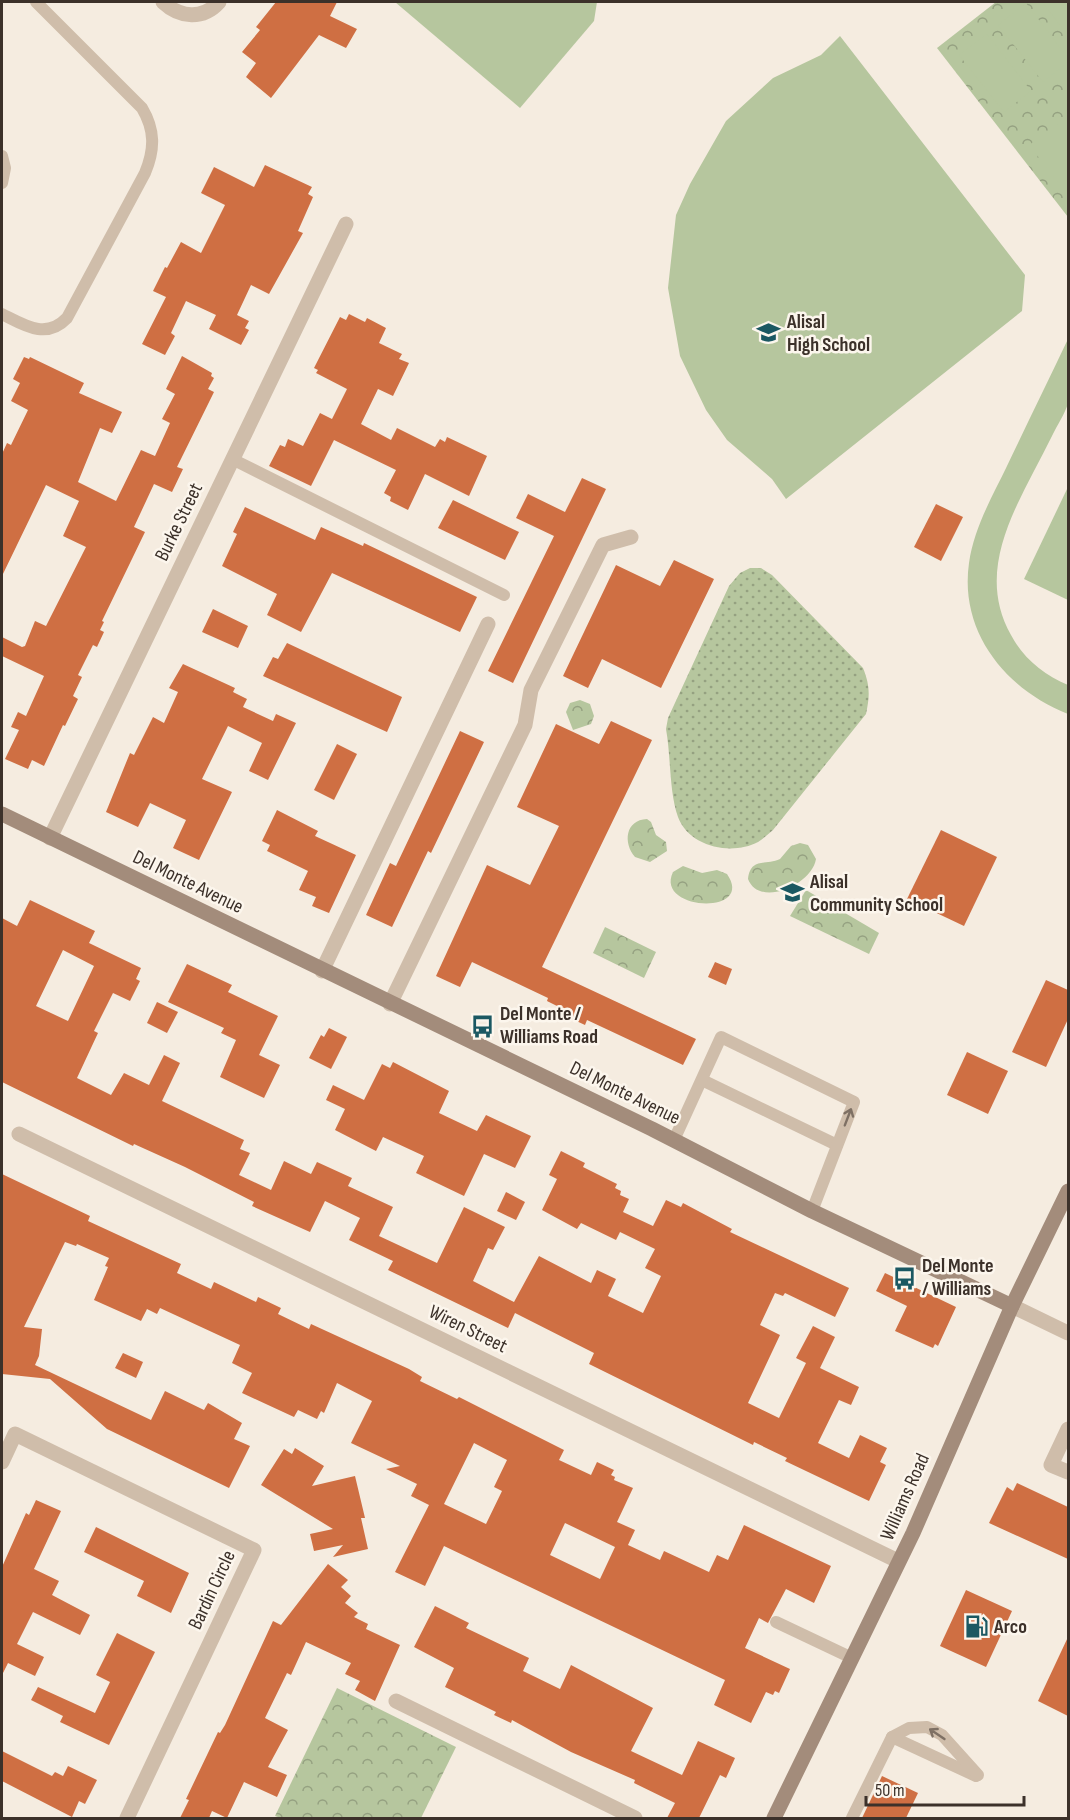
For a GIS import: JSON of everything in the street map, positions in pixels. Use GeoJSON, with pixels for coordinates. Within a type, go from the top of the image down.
{"type":"FeatureCollection","features":[{"type":"Feature","properties":{"kind":"street"},"geometry":{"type":"LineString","coordinates":[[163,2],[177,12],[188,16],[204,13],[219,2]]}},
{"type":"Feature","properties":{"kind":"street","name":"Burke Street"},"geometry":{"type":"LineString","coordinates":[[50,838],[346,224]]}},
{"type":"Feature","properties":{"kind":"street"},"geometry":{"type":"LineString","coordinates":[[390,1004],[525,725],[531,690],[603,545],[631,537]]}},
{"type":"Feature","properties":{"kind":"street"},"geometry":{"type":"LineString","coordinates":[[322,971],[488,624]]}},
{"type":"Feature","properties":{"kind":"street","name":"Del Monte Avenue"},"geometry":{"type":"LineString","coordinates":[[2,814],[674,1140],[812,1212],[1068,1333]]}},
{"type":"Feature","properties":{"kind":"street","name":"Wiren Street"},"geometry":{"type":"LineString","coordinates":[[19,1134],[898,1561]]}},
{"type":"Feature","properties":{"kind":"street","name":"Williams Road"},"geometry":{"type":"LineString","coordinates":[[774,1818],[898,1561],[1012,1306],[1068,1191]]}},
{"type":"Feature","properties":{"kind":"street"},"geometry":{"type":"LineString","coordinates":[[1068,1429],[1051,1465],[1068,1472]]}},
{"type":"Feature","properties":{"kind":"street","name":"Bardin Circle"},"geometry":{"type":"LineString","coordinates":[[2,1462],[15,1434],[254,1550],[127,1818]]}},
{"type":"Feature","properties":{"kind":"street"},"geometry":{"type":"LineString","coordinates":[[396,1701],[635,1818]]}},
{"type":"Feature","properties":{"kind":"lane"},"geometry":{"type":"LineString","coordinates":[[2,314],[36,330],[52,328],[67,318],[145,173],[153,149],[151,124],[142,108],[36,2]]}},
{"type":"Feature","properties":{"kind":"lane"},"geometry":{"type":"LineString","coordinates":[[2,156],[5,168],[2,183]]}},
{"type":"Feature","properties":{"kind":"lane"},"geometry":{"type":"LineString","coordinates":[[232,459],[504,595]]}},
{"type":"Feature","properties":{"kind":"lane"},"geometry":{"type":"LineString","coordinates":[[674,1140],[722,1037],[854,1102],[812,1212]]}},
{"type":"Feature","properties":{"kind":"lane"},"geometry":{"type":"LineString","coordinates":[[702,1080],[837,1145]]}},
{"type":"Feature","properties":{"kind":"lane"},"geometry":{"type":"LineString","coordinates":[[776,1622],[852,1658]]}},
{"type":"Feature","properties":{"kind":"lane"},"geometry":{"type":"LineString","coordinates":[[852,1818],[892,1737],[909,1728],[927,1727],[942,1735],[978,1776],[892,1737]]}},
{"type":"Feature","properties":{"kind":"green space"},"geometry":{"type":"Polygon","coordinates":[[[395,2],[597,2],[594,21],[520,108],[395,2]]]}},
{"type":"Feature","properties":{"kind":"green space"},"geometry":{"type":"Polygon","coordinates":[[[996,2],[1068,2],[1068,217],[937,48],[996,2]]]}},
{"type":"Feature","properties":{"kind":"green space"},"geometry":{"type":"Polygon","coordinates":[[[1042,2],[1068,2],[1068,35],[1042,2]]]}},
{"type":"Feature","properties":{"kind":"green space"},"geometry":{"type":"Polygon","coordinates":[[[1026,3],[1068,58],[1068,62],[1043,82],[998,25],[1026,3]]]}},
{"type":"Feature","properties":{"kind":"green space"},"geometry":{"type":"Polygon","coordinates":[[[987,34],[1031,91],[1004,112],[959,55],[987,34]]]}},
{"type":"Feature","properties":{"kind":"green space"},"geometry":{"type":"Polygon","coordinates":[[[840,36],[1025,275],[1022,311],[786,499],[772,479],[727,440],[706,410],[680,356],[668,288],[676,215],[690,184],[726,121],[773,78],[821,55],[840,36]]]}},
{"type":"Feature","properties":{"kind":"green space"},"geometry":{"type":"Polygon","coordinates":[[[1057,124],[1068,139],[1068,195],[1029,145],[1057,124]]]}},
{"type":"Feature","properties":{"kind":"green space"},"geometry":{"type":"Polygon","coordinates":[[[1068,339],[1068,403],[1027,484],[1006,533],[999,558],[997,584],[1000,609],[1016,643],[1035,665],[1068,685],[1068,714],[1025,690],[992,656],[980,635],[972,613],[968,589],[971,550],[979,525],[1068,339]]]}},
{"type":"Feature","properties":{"kind":"green space"},"geometry":{"type":"Polygon","coordinates":[[[1068,487],[1068,600],[1024,579],[1068,487]]]}},
{"type":"Feature","properties":{"kind":"green space"},"geometry":{"type":"Polygon","coordinates":[[[750,568],[761,568],[772,575],[863,668],[869,691],[868,702],[866,714],[773,830],[758,842],[748,846],[724,848],[701,842],[691,836],[678,817],[673,796],[666,729],[668,718],[729,586],[740,573],[750,568]]]}},
{"type":"Feature","properties":{"kind":"green space"},"geometry":{"type":"Polygon","coordinates":[[[580,700],[590,704],[594,716],[591,724],[573,730],[566,712],[570,703],[580,700]]]}},
{"type":"Feature","properties":{"kind":"green space"},"geometry":{"type":"Polygon","coordinates":[[[647,819],[651,822],[656,835],[666,842],[667,851],[650,862],[635,857],[628,839],[628,833],[634,823],[647,819]]]}},
{"type":"Feature","properties":{"kind":"green space"},"geometry":{"type":"Polygon","coordinates":[[[800,843],[808,845],[816,859],[812,869],[805,877],[785,890],[763,892],[754,888],[748,879],[755,865],[780,859],[791,846],[800,843]]]}},
{"type":"Feature","properties":{"kind":"green space"},"geometry":{"type":"Polygon","coordinates":[[[683,866],[702,873],[717,870],[727,874],[732,888],[728,897],[718,902],[704,903],[689,901],[678,895],[671,885],[673,872],[683,866]]]}},
{"type":"Feature","properties":{"kind":"green space"},"geometry":{"type":"Polygon","coordinates":[[[806,890],[879,933],[869,954],[790,916],[806,890]]]}},
{"type":"Feature","properties":{"kind":"green space"},"geometry":{"type":"Polygon","coordinates":[[[605,927],[656,952],[644,978],[593,953],[605,927]]]}},
{"type":"Feature","properties":{"kind":"green space"},"geometry":{"type":"Polygon","coordinates":[[[337,1688],[456,1747],[421,1818],[281,1818],[275,1816],[337,1688]]]}},
{"type":"Feature","properties":{"kind":"building"},"geometry":{"type":"Polygon","coordinates":[[[276,2],[337,2],[330,16],[357,29],[346,48],[319,35],[271,98],[246,77],[256,63],[242,52],[260,30],[256,27],[276,2]]]}},
{"type":"Feature","properties":{"kind":"building"},"geometry":{"type":"Polygon","coordinates":[[[265,165],[312,187],[308,194],[313,197],[298,231],[303,233],[269,294],[251,285],[237,315],[249,321],[245,328],[249,330],[241,345],[209,329],[216,315],[186,301],[171,333],[175,336],[165,355],[142,344],[166,297],[153,291],[165,267],[167,268],[181,242],[201,253],[225,205],[201,193],[214,167],[254,187],[265,165]]]}},
{"type":"Feature","properties":{"kind":"building"},"geometry":{"type":"Polygon","coordinates":[[[349,314],[365,322],[367,318],[386,328],[379,343],[402,354],[399,359],[409,363],[393,396],[378,389],[361,424],[391,440],[397,428],[435,447],[440,439],[445,442],[447,437],[487,456],[469,496],[425,474],[408,510],[390,501],[391,497],[384,493],[396,470],[334,440],[311,486],[269,466],[280,445],[285,447],[288,439],[303,446],[320,413],[332,419],[347,389],[316,373],[318,370],[314,368],[340,317],[346,320],[349,314]]]}},
{"type":"Feature","properties":{"kind":"building"},"geometry":{"type":"Polygon","coordinates":[[[182,356],[212,373],[211,376],[214,378],[208,389],[214,392],[177,467],[183,469],[172,492],[154,484],[134,527],[145,532],[102,621],[104,622],[100,630],[104,632],[97,647],[93,645],[78,675],[82,677],[73,696],[78,699],[65,726],[63,725],[44,766],[32,760],[28,769],[5,759],[19,730],[11,727],[18,712],[26,716],[44,676],[2,656],[2,637],[22,647],[25,646],[35,621],[46,626],[86,547],[63,536],[79,501],[46,485],[2,576],[2,454],[7,443],[11,445],[28,410],[11,401],[20,383],[13,379],[24,357],[29,359],[30,357],[84,383],[79,393],[122,412],[112,433],[100,428],[78,482],[116,501],[141,450],[155,456],[170,423],[162,419],[175,394],[166,389],[182,356]]]}},
{"type":"Feature","properties":{"kind":"building"},"geometry":{"type":"Polygon","coordinates":[[[582,478],[606,489],[513,683],[488,671],[554,536],[516,518],[528,494],[565,512],[582,478]]]}},
{"type":"Feature","properties":{"kind":"building"},"geometry":{"type":"Polygon","coordinates":[[[453,500],[519,532],[505,560],[438,528],[453,500]]]}},
{"type":"Feature","properties":{"kind":"building"},"geometry":{"type":"Polygon","coordinates":[[[936,504],[963,517],[941,561],[914,547],[936,504]]]}},
{"type":"Feature","properties":{"kind":"building"},"geometry":{"type":"Polygon","coordinates":[[[245,507],[315,540],[321,527],[363,546],[364,543],[477,597],[460,632],[332,573],[301,632],[267,615],[277,594],[222,566],[237,534],[233,532],[245,507]]]}},
{"type":"Feature","properties":{"kind":"building"},"geometry":{"type":"Polygon","coordinates":[[[674,560],[714,579],[661,688],[602,659],[588,688],[563,676],[616,565],[660,586],[674,560]]]}},
{"type":"Feature","properties":{"kind":"building"},"geometry":{"type":"Polygon","coordinates":[[[213,609],[248,626],[238,648],[202,632],[213,609]]]}},
{"type":"Feature","properties":{"kind":"building"},"geometry":{"type":"Polygon","coordinates":[[[287,643],[402,697],[387,732],[263,676],[273,657],[278,659],[287,643]]]}},
{"type":"Feature","properties":{"kind":"building"},"geometry":{"type":"Polygon","coordinates":[[[183,664],[235,688],[233,692],[247,699],[243,707],[273,721],[276,714],[296,723],[268,780],[249,771],[262,743],[228,726],[202,779],[232,792],[199,860],[173,848],[186,820],[150,803],[138,827],[106,812],[130,753],[134,755],[153,717],[164,723],[178,692],[169,688],[183,664]]]}},
{"type":"Feature","properties":{"kind":"building"},"geometry":{"type":"Polygon","coordinates":[[[611,721],[652,740],[542,967],[696,1039],[683,1065],[587,1020],[585,1025],[559,1013],[561,1008],[547,1001],[548,998],[472,962],[460,987],[436,976],[487,865],[530,885],[559,826],[517,807],[556,724],[599,744],[611,721]]]}},
{"type":"Feature","properties":{"kind":"building"},"geometry":{"type":"Polygon","coordinates":[[[460,731],[484,742],[431,853],[428,851],[392,927],[366,915],[390,863],[396,866],[460,731]]]}},
{"type":"Feature","properties":{"kind":"building"},"geometry":{"type":"Polygon","coordinates":[[[337,744],[357,754],[334,800],[314,790],[337,744]]]}},
{"type":"Feature","properties":{"kind":"building"},"geometry":{"type":"Polygon","coordinates":[[[277,810],[318,831],[315,836],[356,855],[329,913],[312,906],[316,897],[299,890],[308,871],[267,851],[270,845],[262,841],[277,810]]]}},
{"type":"Feature","properties":{"kind":"building"},"geometry":{"type":"Polygon","coordinates":[[[941,830],[997,857],[964,926],[907,899],[941,830]]]}},
{"type":"Feature","properties":{"kind":"building"},"geometry":{"type":"Polygon","coordinates":[[[30,900],[95,931],[89,943],[141,968],[136,979],[140,981],[130,1001],[113,993],[94,1031],[98,1033],[77,1078],[111,1095],[124,1073],[149,1085],[164,1055],[180,1063],[162,1101],[244,1140],[240,1149],[250,1153],[239,1175],[271,1190],[284,1161],[311,1174],[317,1162],[352,1178],[348,1186],[393,1207],[379,1236],[437,1263],[464,1207],[505,1227],[493,1250],[488,1248],[473,1281],[514,1302],[539,1256],[591,1283],[597,1270],[616,1279],[608,1296],[643,1313],[661,1276],[645,1268],[655,1249],[620,1232],[616,1240],[581,1223],[577,1229],[542,1210],[557,1179],[549,1175],[561,1151],[585,1163],[583,1167],[617,1184],[615,1188],[621,1191],[620,1195],[629,1199],[623,1212],[653,1226],[666,1200],[681,1207],[683,1203],[732,1229],[730,1232],[849,1288],[835,1317],[785,1293],[783,1296],[775,1293],[760,1325],[780,1335],[748,1403],[779,1418],[806,1363],[796,1358],[813,1326],[835,1337],[820,1368],[859,1387],[851,1405],[839,1400],[818,1443],[849,1458],[860,1435],[887,1448],[880,1462],[886,1465],[869,1501],[785,1461],[787,1458],[754,1442],[753,1445],[589,1364],[594,1353],[515,1313],[508,1328],[388,1270],[393,1261],[349,1240],[360,1218],[325,1201],[310,1232],[252,1206],[254,1202],[185,1167],[134,1144],[133,1146],[2,1082],[2,918],[17,926],[30,900]],[[63,950],[36,1006],[68,1021],[94,966],[63,950]]]}},
{"type":"Feature","properties":{"kind":"building"},"geometry":{"type":"Polygon","coordinates":[[[715,962],[732,969],[726,985],[708,977],[715,962]]]}},
{"type":"Feature","properties":{"kind":"building"},"geometry":{"type":"Polygon","coordinates":[[[187,964],[232,985],[228,992],[278,1016],[259,1055],[280,1065],[264,1098],[220,1077],[236,1040],[221,1033],[224,1028],[168,1002],[187,964]]]}},
{"type":"Feature","properties":{"kind":"building"},"geometry":{"type":"Polygon","coordinates":[[[1046,980],[1068,990],[1068,1019],[1046,1067],[1012,1052],[1046,980]]]}},
{"type":"Feature","properties":{"kind":"building"},"geometry":{"type":"Polygon","coordinates":[[[157,1002],[178,1012],[167,1033],[147,1023],[157,1002]]]}},
{"type":"Feature","properties":{"kind":"building"},"geometry":{"type":"Polygon","coordinates":[[[329,1028],[347,1037],[331,1069],[309,1058],[321,1035],[324,1037],[329,1028]]]}},
{"type":"Feature","properties":{"kind":"building"},"geometry":{"type":"Polygon","coordinates":[[[967,1052],[1008,1071],[988,1114],[947,1095],[967,1052]]]}},
{"type":"Feature","properties":{"kind":"building"},"geometry":{"type":"Polygon","coordinates":[[[393,1062],[449,1091],[439,1113],[477,1131],[486,1115],[531,1136],[515,1168],[484,1154],[464,1196],[416,1173],[424,1156],[383,1137],[376,1151],[335,1130],[345,1109],[326,1100],[333,1085],[364,1100],[382,1064],[390,1068],[393,1062]]]}},
{"type":"Feature","properties":{"kind":"building"},"geometry":{"type":"Polygon","coordinates":[[[2,1174],[90,1216],[88,1221],[181,1264],[177,1273],[211,1289],[214,1282],[256,1302],[258,1297],[281,1308],[278,1314],[309,1329],[311,1324],[409,1369],[422,1377],[420,1381],[457,1399],[459,1397],[564,1450],[559,1460],[591,1475],[597,1462],[614,1470],[611,1475],[615,1477],[614,1480],[633,1488],[617,1522],[635,1530],[628,1545],[660,1560],[664,1551],[709,1572],[717,1555],[728,1560],[744,1525],[831,1566],[814,1603],[786,1589],[768,1623],[759,1618],[745,1648],[790,1669],[779,1693],[775,1691],[773,1695],[766,1692],[751,1723],[714,1705],[725,1680],[444,1546],[425,1586],[395,1572],[429,1505],[411,1496],[417,1484],[386,1469],[400,1466],[351,1443],[372,1401],[337,1383],[324,1413],[321,1411],[317,1419],[298,1410],[294,1417],[242,1393],[252,1373],[232,1363],[240,1345],[160,1308],[157,1314],[147,1309],[141,1321],[94,1300],[108,1267],[105,1266],[109,1258],[77,1244],[76,1246],[65,1242],[24,1327],[42,1329],[39,1356],[35,1365],[151,1420],[165,1391],[204,1410],[208,1403],[242,1423],[234,1439],[250,1446],[229,1488],[107,1429],[50,1379],[2,1374],[2,1174]],[[474,1443],[444,1504],[486,1524],[502,1491],[494,1487],[507,1460],[474,1443]],[[565,1523],[550,1555],[600,1579],[615,1547],[565,1523]]]}},
{"type":"Feature","properties":{"kind":"building"},"geometry":{"type":"Polygon","coordinates":[[[506,1192],[525,1202],[516,1220],[497,1211],[506,1192]]]}},
{"type":"Feature","properties":{"kind":"building"},"geometry":{"type":"Polygon","coordinates":[[[885,1273],[956,1307],[938,1346],[935,1344],[933,1348],[895,1331],[907,1306],[876,1291],[885,1273]]]}},
{"type":"Feature","properties":{"kind":"building"},"geometry":{"type":"Polygon","coordinates":[[[123,1353],[143,1362],[136,1378],[115,1368],[123,1353]]]}},
{"type":"Feature","properties":{"kind":"building"},"geometry":{"type":"Polygon","coordinates":[[[295,1448],[324,1466],[312,1486],[355,1476],[365,1518],[361,1518],[368,1549],[333,1557],[343,1545],[314,1551],[310,1534],[333,1529],[261,1485],[284,1449],[292,1454],[295,1448]]]}},
{"type":"Feature","properties":{"kind":"building"},"geometry":{"type":"Polygon","coordinates":[[[1017,1483],[1068,1507],[1068,1559],[989,1523],[1007,1487],[1013,1491],[1017,1483]]]}},
{"type":"Feature","properties":{"kind":"building"},"geometry":{"type":"Polygon","coordinates":[[[36,1500],[61,1511],[34,1569],[59,1581],[52,1595],[90,1615],[80,1635],[33,1612],[17,1644],[44,1657],[35,1676],[8,1663],[2,1675],[2,1567],[26,1513],[29,1515],[36,1500]]]}},
{"type":"Feature","properties":{"kind":"building"},"geometry":{"type":"Polygon","coordinates":[[[96,1527],[189,1573],[171,1613],[137,1596],[144,1581],[84,1552],[96,1527]]]}},
{"type":"Feature","properties":{"kind":"building"},"geometry":{"type":"Polygon","coordinates":[[[328,1564],[348,1580],[341,1587],[351,1596],[345,1603],[358,1613],[354,1617],[368,1624],[366,1629],[400,1645],[375,1701],[355,1690],[360,1681],[345,1674],[351,1663],[306,1642],[291,1675],[287,1673],[265,1718],[288,1730],[268,1767],[287,1775],[277,1797],[244,1782],[227,1818],[212,1811],[209,1818],[180,1818],[189,1800],[186,1799],[218,1732],[220,1733],[225,1725],[273,1621],[281,1625],[328,1564]]]}},
{"type":"Feature","properties":{"kind":"building"},"geometry":{"type":"Polygon","coordinates":[[[966,1590],[1012,1611],[986,1667],[940,1646],[966,1590]]]}},
{"type":"Feature","properties":{"kind":"building"},"geometry":{"type":"Polygon","coordinates":[[[435,1606],[469,1623],[466,1628],[529,1658],[523,1671],[560,1689],[571,1665],[653,1708],[631,1751],[682,1775],[698,1741],[735,1758],[726,1778],[720,1775],[699,1818],[667,1818],[675,1803],[634,1783],[635,1780],[571,1752],[512,1720],[511,1723],[494,1715],[496,1712],[445,1687],[454,1668],[414,1647],[435,1606]]]}},
{"type":"Feature","properties":{"kind":"building"},"geometry":{"type":"Polygon","coordinates":[[[117,1633],[155,1652],[109,1745],[60,1722],[63,1716],[31,1700],[38,1687],[95,1713],[110,1682],[96,1675],[117,1633]]]}},
{"type":"Feature","properties":{"kind":"building"},"geometry":{"type":"Polygon","coordinates":[[[1068,1637],[1068,1716],[1038,1701],[1068,1637]]]}},
{"type":"Feature","properties":{"kind":"building"},"geometry":{"type":"Polygon","coordinates":[[[2,1751],[52,1776],[55,1772],[63,1776],[68,1766],[97,1780],[85,1804],[79,1801],[72,1817],[2,1781],[2,1751]]]}},
{"type":"Feature","properties":{"kind":"building"},"geometry":{"type":"Polygon","coordinates":[[[882,1776],[918,1793],[906,1818],[862,1818],[882,1776]]]}},
{"type":"Feature","properties":{"kind":"place","name":"Alisal High School"},"geometry":{"type":"Point","coordinates":[769,333]}},
{"type":"Feature","properties":{"kind":"place","name":"Alisal Community School"},"geometry":{"type":"Point","coordinates":[792,893]}},
{"type":"Feature","properties":{"kind":"place","name":"Del Monte / Williams Road"},"geometry":{"type":"Point","coordinates":[482,1026]}},
{"type":"Feature","properties":{"kind":"place","name":"Del Monte / Williams"},"geometry":{"type":"Point","coordinates":[904,1278]}},
{"type":"Feature","properties":{"kind":"place","name":"Arco"},"geometry":{"type":"Point","coordinates":[976,1627]}}]}
